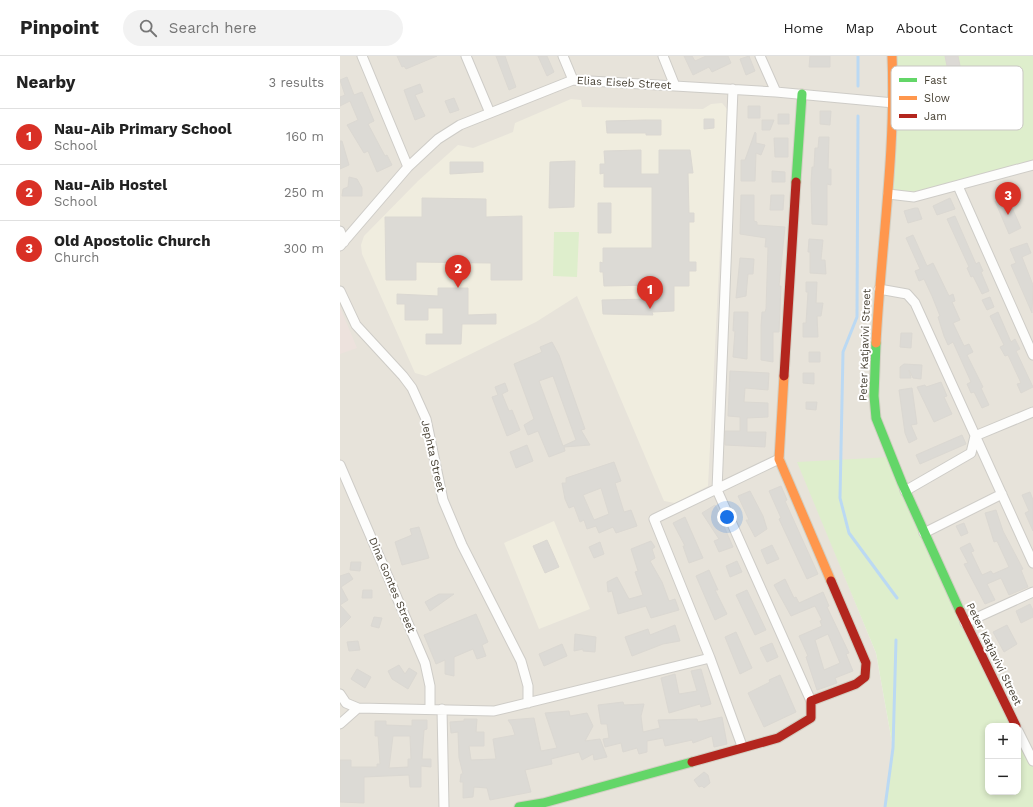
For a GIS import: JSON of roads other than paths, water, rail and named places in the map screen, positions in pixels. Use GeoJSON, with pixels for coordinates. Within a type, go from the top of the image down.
{"type":"FeatureCollection","features":[{"type":"Feature","properties":{"kind":"street"},"geometry":{"type":"LineString","coordinates":[[362,56],[408,167]]}},
{"type":"Feature","properties":{"kind":"street"},"geometry":{"type":"LineString","coordinates":[[466,56],[490,113]]}},
{"type":"Feature","properties":{"kind":"street"},"geometry":{"type":"LineString","coordinates":[[563,56],[573,80]]}},
{"type":"Feature","properties":{"kind":"street"},"geometry":{"type":"LineString","coordinates":[[663,56],[675,86]]}},
{"type":"Feature","properties":{"kind":"street"},"geometry":{"type":"LineString","coordinates":[[760,56],[776,92]]}},
{"type":"Feature","properties":{"kind":"street","name":"Peter Katjavivi Street"},"geometry":{"type":"LineString","coordinates":[[892,56],[892,66]]}},
{"type":"Feature","properties":{"kind":"street","name":"Elias Eiseb Street"},"geometry":{"type":"LineString","coordinates":[[342,244],[408,167],[438,139],[460,125],[573,80],[776,92],[891,103]]}},
{"type":"Feature","properties":{"kind":"street"},"geometry":{"type":"LineString","coordinates":[[519,807],[543,805],[742,746],[778,738],[811,718],[811,701],[717,490],[733,89]]}},
{"type":"Feature","properties":{"kind":"street"},"geometry":{"type":"LineString","coordinates":[[802,94],[779,458],[866,663],[865,677],[856,684],[811,701]]}},
{"type":"Feature","properties":{"kind":"street","name":"Peter Katjavivi Street"},"geometry":{"type":"LineString","coordinates":[[892,130],[879,289],[874,396],[876,418],[905,491],[924,533],[965,623],[1015,723]]}},
{"type":"Feature","properties":{"kind":"street"},"geometry":{"type":"LineString","coordinates":[[888,194],[914,197],[1033,164]]}},
{"type":"Feature","properties":{"kind":"street"},"geometry":{"type":"LineString","coordinates":[[958,186],[1033,355]]}},
{"type":"Feature","properties":{"kind":"street"},"geometry":{"type":"LineString","coordinates":[[340,231],[342,244]]}},
{"type":"Feature","properties":{"kind":"street"},"geometry":{"type":"LineString","coordinates":[[879,289],[907,294],[915,303],[1033,563]]}},
{"type":"Feature","properties":{"kind":"street","name":"Jephta Street"},"geometry":{"type":"LineString","coordinates":[[340,291],[356,324],[412,388],[426,418],[443,500],[462,545],[521,661],[528,686],[528,703]]}},
{"type":"Feature","properties":{"kind":"street"},"geometry":{"type":"LineString","coordinates":[[975,436],[1033,412]]}},
{"type":"Feature","properties":{"kind":"street"},"geometry":{"type":"LineString","coordinates":[[905,491],[971,452],[975,436]]}},
{"type":"Feature","properties":{"kind":"street"},"geometry":{"type":"LineString","coordinates":[[742,746],[710,658],[654,519],[717,490],[779,458]]}},
{"type":"Feature","properties":{"kind":"street","name":"Dina Gontes Street"},"geometry":{"type":"LineString","coordinates":[[341,469],[425,663],[430,686],[430,709]]}},
{"type":"Feature","properties":{"kind":"street"},"geometry":{"type":"LineString","coordinates":[[924,533],[1002,494]]}},
{"type":"Feature","properties":{"kind":"street"},"geometry":{"type":"LineString","coordinates":[[965,623],[1033,592]]}},
{"type":"Feature","properties":{"kind":"street"},"geometry":{"type":"LineString","coordinates":[[340,694],[346,703],[358,708],[494,711],[710,658]]}},
{"type":"Feature","properties":{"kind":"street"},"geometry":{"type":"LineString","coordinates":[[340,724],[358,708]]}},
{"type":"Feature","properties":{"kind":"street"},"geometry":{"type":"LineString","coordinates":[[442,709],[444,807]]}},
{"type":"Feature","properties":{"kind":"street"},"geometry":{"type":"LineString","coordinates":[[1021,737],[1033,760]]}},
{"type":"Feature","properties":{"kind":"waterway"},"geometry":{"type":"LineString","coordinates":[[858,56],[858,86]]}},
{"type":"Feature","properties":{"kind":"waterway"},"geometry":{"type":"LineString","coordinates":[[858,116],[857,317],[843,352],[840,498],[849,533],[897,598]]}},
{"type":"Feature","properties":{"kind":"waterway"},"geometry":{"type":"LineString","coordinates":[[885,807],[893,748],[896,640]]}},
{"type":"Feature","properties":{"kind":"place","name":"Old Apostolic Church"},"geometry":{"type":"Point","coordinates":[1008,215]}},
{"type":"Feature","properties":{"kind":"place","name":"Nau-Aib Hostel"},"geometry":{"type":"Point","coordinates":[458,288]}},
{"type":"Feature","properties":{"kind":"place","name":"Nau-Aib Primary School"},"geometry":{"type":"Point","coordinates":[650,309]}}]}
